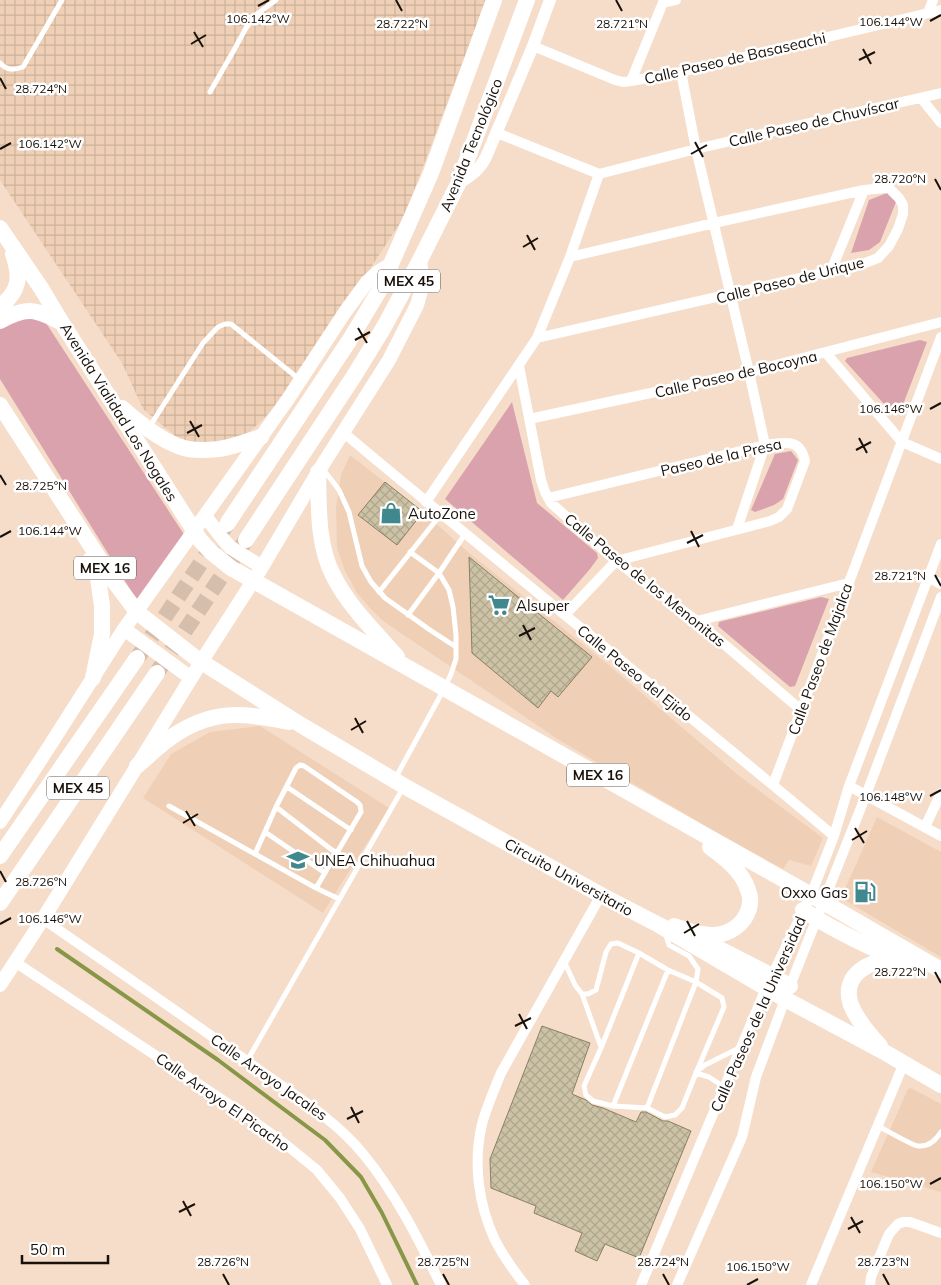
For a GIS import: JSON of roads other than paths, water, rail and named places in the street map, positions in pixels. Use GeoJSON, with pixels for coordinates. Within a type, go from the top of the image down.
{"type":"FeatureCollection","features":[{"type":"Feature","properties":{"kind":"main road","name":"Avenida Tecnológico"},"geometry":{"type":"LineString","coordinates":[[227,524],[349,341],[385,281],[431,173],[494,0]]}},
{"type":"Feature","properties":{"kind":"main road","name":"Avenida Tecnológico"},"geometry":{"type":"LineString","coordinates":[[246,540],[354,376],[384,327],[420,260],[458,184],[527,0]]}},
{"type":"Feature","properties":{"kind":"main road","name":"Avenida Vialidad Los Nogales"},"geometry":{"type":"LineString","coordinates":[[0,228],[41,288],[194,531],[222,562],[258,574]]}},
{"type":"Feature","properties":{"kind":"main road"},"geometry":{"type":"LineString","coordinates":[[0,308],[16,289],[19,275],[9,243]]}},
{"type":"Feature","properties":{"kind":"main road"},"geometry":{"type":"LineString","coordinates":[[205,516],[219,535],[258,574],[389,360],[417,305],[422,278],[420,260]]}},
{"type":"Feature","properties":{"kind":"main road"},"geometry":{"type":"LineString","coordinates":[[93,678],[124,630],[261,438],[345,312],[367,282],[391,264]]}},
{"type":"Feature","properties":{"kind":"main road"},"geometry":{"type":"LineString","coordinates":[[0,321],[18,312],[34,310],[62,323]]}},
{"type":"Feature","properties":{"kind":"main road"},"geometry":{"type":"LineString","coordinates":[[111,398],[149,429],[184,448],[199,450],[219,449],[261,438]]}},
{"type":"Feature","properties":{"kind":"main road","name":"MEX 45"},"geometry":{"type":"LineString","coordinates":[[0,405],[75,523],[98,578],[102,606],[102,634],[93,678],[0,822]]}},
{"type":"Feature","properties":{"kind":"main road"},"geometry":{"type":"LineString","coordinates":[[320,470],[319,521],[324,549],[332,574],[347,599],[407,668]]}},
{"type":"Feature","properties":{"kind":"main road","name":"MEX 16"},"geometry":{"type":"LineString","coordinates":[[75,523],[137,612],[200,662]]}},
{"type":"Feature","properties":{"kind":"main road","name":"MEX 45"},"geometry":{"type":"LineString","coordinates":[[0,985],[43,919],[200,662],[258,574]]}},
{"type":"Feature","properties":{"kind":"main road","name":"MEX 16"},"geometry":{"type":"LineString","coordinates":[[258,574],[407,668],[935,967]]}},
{"type":"Feature","properties":{"kind":"main road"},"geometry":{"type":"LineString","coordinates":[[124,630],[191,678]]}},
{"type":"Feature","properties":{"kind":"main road","name":"MEX 45"},"geometry":{"type":"LineString","coordinates":[[0,856],[137,658]]}},
{"type":"Feature","properties":{"kind":"main road","name":"Circuito Universitario"},"geometry":{"type":"LineString","coordinates":[[200,662],[399,783],[601,895],[787,992],[941,1085]]}},
{"type":"Feature","properties":{"kind":"main road","name":"MEX 45"},"geometry":{"type":"LineString","coordinates":[[0,903],[156,673]]}},
{"type":"Feature","properties":{"kind":"main road"},"geometry":{"type":"LineString","coordinates":[[137,766],[170,738],[195,723],[217,716],[237,714],[265,717],[301,725]]}},
{"type":"Feature","properties":{"kind":"main road"},"geometry":{"type":"LineString","coordinates":[[668,815],[728,862],[744,880],[750,899],[746,915],[734,929],[712,935],[688,932]]}},
{"type":"Feature","properties":{"kind":"main road"},"geometry":{"type":"LineString","coordinates":[[810,915],[869,948],[897,960],[935,967]]}},
{"type":"Feature","properties":{"kind":"main road"},"geometry":{"type":"LineString","coordinates":[[662,927],[672,925],[688,932],[769,982]]}},
{"type":"Feature","properties":{"kind":"main road"},"geometry":{"type":"LineString","coordinates":[[886,1053],[859,1019],[852,1007],[849,991],[851,982],[860,970],[880,961],[897,960]]}},
{"type":"Feature","properties":{"kind":"street"},"geometry":{"type":"LineString","coordinates":[[458,184],[475,173],[482,165],[497,133],[550,0]]}},
{"type":"Feature","properties":{"kind":"street"},"geometry":{"type":"LineString","coordinates":[[631,81],[663,2],[676,0]]}},
{"type":"Feature","properties":{"kind":"street"},"geometry":{"type":"LineString","coordinates":[[928,13],[933,0]]}},
{"type":"Feature","properties":{"kind":"street","name":"Calle Paseo de Basaseachi"},"geometry":{"type":"LineString","coordinates":[[532,46],[623,82],[681,72],[941,10]]}},
{"type":"Feature","properties":{"kind":"street"},"geometry":{"type":"LineString","coordinates":[[681,72],[696,149],[765,445],[737,529]]}},
{"type":"Feature","properties":{"kind":"street","name":"Calle Paseo de Chuvíscar"},"geometry":{"type":"LineString","coordinates":[[599,174],[696,149],[941,94]]}},
{"type":"Feature","properties":{"kind":"street"},"geometry":{"type":"LineString","coordinates":[[921,98],[941,123]]}},
{"type":"Feature","properties":{"kind":"street"},"geometry":{"type":"LineString","coordinates":[[426,502],[537,338],[570,257],[599,174],[497,133]]}},
{"type":"Feature","properties":{"kind":"street","name":"Calle Paseo de Urique"},"geometry":{"type":"LineString","coordinates":[[537,338],[865,263],[878,258],[889,246],[898,229],[903,214],[903,205],[890,189],[864,190],[570,257]]}},
{"type":"Feature","properties":{"kind":"street"},"geometry":{"type":"LineString","coordinates":[[831,271],[864,190]]}},
{"type":"Feature","properties":{"kind":"street","name":"Calle Paseo de Bocoyna"},"geometry":{"type":"LineString","coordinates":[[529,419],[749,372],[941,322]]}},
{"type":"Feature","properties":{"kind":"street","name":"Calle Paseo de Majalca"},"geometry":{"type":"LineString","coordinates":[[773,785],[941,337]]}},
{"type":"Feature","properties":{"kind":"street"},"geometry":{"type":"LineString","coordinates":[[826,352],[902,442],[941,459]]}},
{"type":"Feature","properties":{"kind":"street","name":"Calle Paseo de los Menonitas"},"geometry":{"type":"LineString","coordinates":[[518,366],[541,480],[548,498],[559,511],[616,561],[697,620],[801,710]]}},
{"type":"Feature","properties":{"kind":"street","name":"Calle Paseo del Ejido"},"geometry":{"type":"LineString","coordinates":[[344,434],[834,836]]}},
{"type":"Feature","properties":{"kind":"street","name":"Paseo de la Presa"},"geometry":{"type":"LineString","coordinates":[[548,498],[765,445],[788,442],[794,444],[804,454],[805,461],[787,509],[779,517],[770,521],[616,561]]}},
{"type":"Feature","properties":{"kind":"street","name":"Calle Paseos de la Universidad"},"geometry":{"type":"LineString","coordinates":[[641,1285],[769,982],[810,915],[817,899],[849,786],[941,544]]}},
{"type":"Feature","properties":{"kind":"street"},"geometry":{"type":"LineString","coordinates":[[565,615],[616,561]]}},
{"type":"Feature","properties":{"kind":"street"},"geometry":{"type":"LineString","coordinates":[[928,577],[941,584]]}},
{"type":"Feature","properties":{"kind":"street"},"geometry":{"type":"LineString","coordinates":[[697,620],[849,583]]}},
{"type":"Feature","properties":{"kind":"street","name":"Calle Paseos de la Universidad"},"geometry":{"type":"LineString","coordinates":[[678,1285],[742,1137],[756,1076],[787,992],[810,915],[866,795],[941,597]]}},
{"type":"Feature","properties":{"kind":"street"},"geometry":{"type":"LineString","coordinates":[[849,786],[941,836]]}},
{"type":"Feature","properties":{"kind":"street"},"geometry":{"type":"LineString","coordinates":[[925,828],[941,793]]}},
{"type":"Feature","properties":{"kind":"street"},"geometry":{"type":"LineString","coordinates":[[525,1285],[496,1240],[484,1211],[478,1172],[478,1151],[482,1125],[501,1073],[601,895]]}},
{"type":"Feature","properties":{"kind":"street","name":"Calle Arroyo Jacales"},"geometry":{"type":"LineString","coordinates":[[43,919],[332,1122],[363,1154],[392,1194],[441,1285]]}},
{"type":"Feature","properties":{"kind":"street","name":"Calle Arroyo El Picacho"},"geometry":{"type":"LineString","coordinates":[[14,962],[248,1117],[317,1170],[340,1198],[360,1229],[387,1285]]}},
{"type":"Feature","properties":{"kind":"street"},"geometry":{"type":"LineString","coordinates":[[811,1285],[904,1063]]}},
{"type":"Feature","properties":{"kind":"street"},"geometry":{"type":"LineString","coordinates":[[870,1285],[871,1277],[889,1234],[898,1224],[910,1222],[941,1233]]}},
{"type":"Feature","properties":{"kind":"lane"},"geometry":{"type":"LineString","coordinates":[[0,63],[9,70],[23,67],[62,0]]}},
{"type":"Feature","properties":{"kind":"lane"},"geometry":{"type":"LineString","coordinates":[[210,92],[246,28],[257,14],[276,0]]}},
{"type":"Feature","properties":{"kind":"lane"},"geometry":{"type":"LineString","coordinates":[[149,429],[203,343],[222,325],[231,324],[300,380]]}},
{"type":"Feature","properties":{"kind":"lane"},"geometry":{"type":"LineString","coordinates":[[320,470],[339,490],[344,499],[362,566],[371,582],[385,598],[456,647]]}},
{"type":"Feature","properties":{"kind":"lane"},"geometry":{"type":"LineString","coordinates":[[379,592],[441,514]]}},
{"type":"Feature","properties":{"kind":"lane"},"geometry":{"type":"LineString","coordinates":[[408,615],[465,534]]}},
{"type":"Feature","properties":{"kind":"lane"},"geometry":{"type":"LineString","coordinates":[[247,1061],[358,866],[444,689],[456,659],[456,635],[449,590],[439,573],[410,552]]}},
{"type":"Feature","properties":{"kind":"lane"},"geometry":{"type":"LineString","coordinates":[[255,854],[296,768],[302,765],[357,802],[362,809],[316,888]]}},
{"type":"Feature","properties":{"kind":"lane"},"geometry":{"type":"LineString","coordinates":[[287,787],[351,830]]}},
{"type":"Feature","properties":{"kind":"lane"},"geometry":{"type":"LineString","coordinates":[[169,806],[339,899]]}},
{"type":"Feature","properties":{"kind":"lane"},"geometry":{"type":"LineString","coordinates":[[276,807],[337,853],[358,866]]}},
{"type":"Feature","properties":{"kind":"lane"},"geometry":{"type":"LineString","coordinates":[[265,832],[325,873]]}},
{"type":"Feature","properties":{"kind":"lane"},"geometry":{"type":"LineString","coordinates":[[647,1108],[696,982],[698,969],[689,956],[669,945],[662,927]]}},
{"type":"Feature","properties":{"kind":"lane"},"geometry":{"type":"LineString","coordinates":[[582,994],[588,994],[596,990],[606,952],[611,944],[618,943],[639,953],[668,970],[696,982],[722,998],[724,1008],[682,1108],[675,1116],[665,1117],[647,1108],[612,1106],[594,1101],[586,1095],[584,1086],[639,953]]}},
{"type":"Feature","properties":{"kind":"lane"},"geometry":{"type":"LineString","coordinates":[[564,960],[575,985],[582,994],[601,1048]]}},
{"type":"Feature","properties":{"kind":"lane"},"geometry":{"type":"LineString","coordinates":[[612,1106],[668,970]]}},
{"type":"Feature","properties":{"kind":"lane"},"geometry":{"type":"LineString","coordinates":[[696,1072],[705,1065],[741,1048]]}},
{"type":"Feature","properties":{"kind":"lane"},"geometry":{"type":"LineString","coordinates":[[696,1072],[709,1077],[725,1087]]}},
{"type":"Feature","properties":{"kind":"lane"},"geometry":{"type":"LineString","coordinates":[[878,1126],[917,1146],[928,1144],[937,1139],[941,1132]]}},
{"type":"Feature","properties":{"kind":"waterway"},"geometry":{"type":"LineString","coordinates":[[57,949],[218,1060],[325,1140],[361,1177],[382,1213],[417,1285]]}},
{"type":"Feature","properties":{"kind":"tunnel"},"geometry":{"type":"LineString","coordinates":[[138,657],[227,524]]}},
{"type":"Feature","properties":{"kind":"tunnel"},"geometry":{"type":"LineString","coordinates":[[158,671],[246,540]]}},
{"type":"Feature","properties":{"kind":"place","name":"AutoZone"},"geometry":{"type":"Point","coordinates":[391,513]}},
{"type":"Feature","properties":{"kind":"place","name":"Alsuper"},"geometry":{"type":"Point","coordinates":[499,605]}},
{"type":"Feature","properties":{"kind":"place","name":"UNEA Chihuahua"},"geometry":{"type":"Point","coordinates":[298,860]}},
{"type":"Feature","properties":{"kind":"place","name":"Oxxo Gas"},"geometry":{"type":"Point","coordinates":[865,892]}}]}
